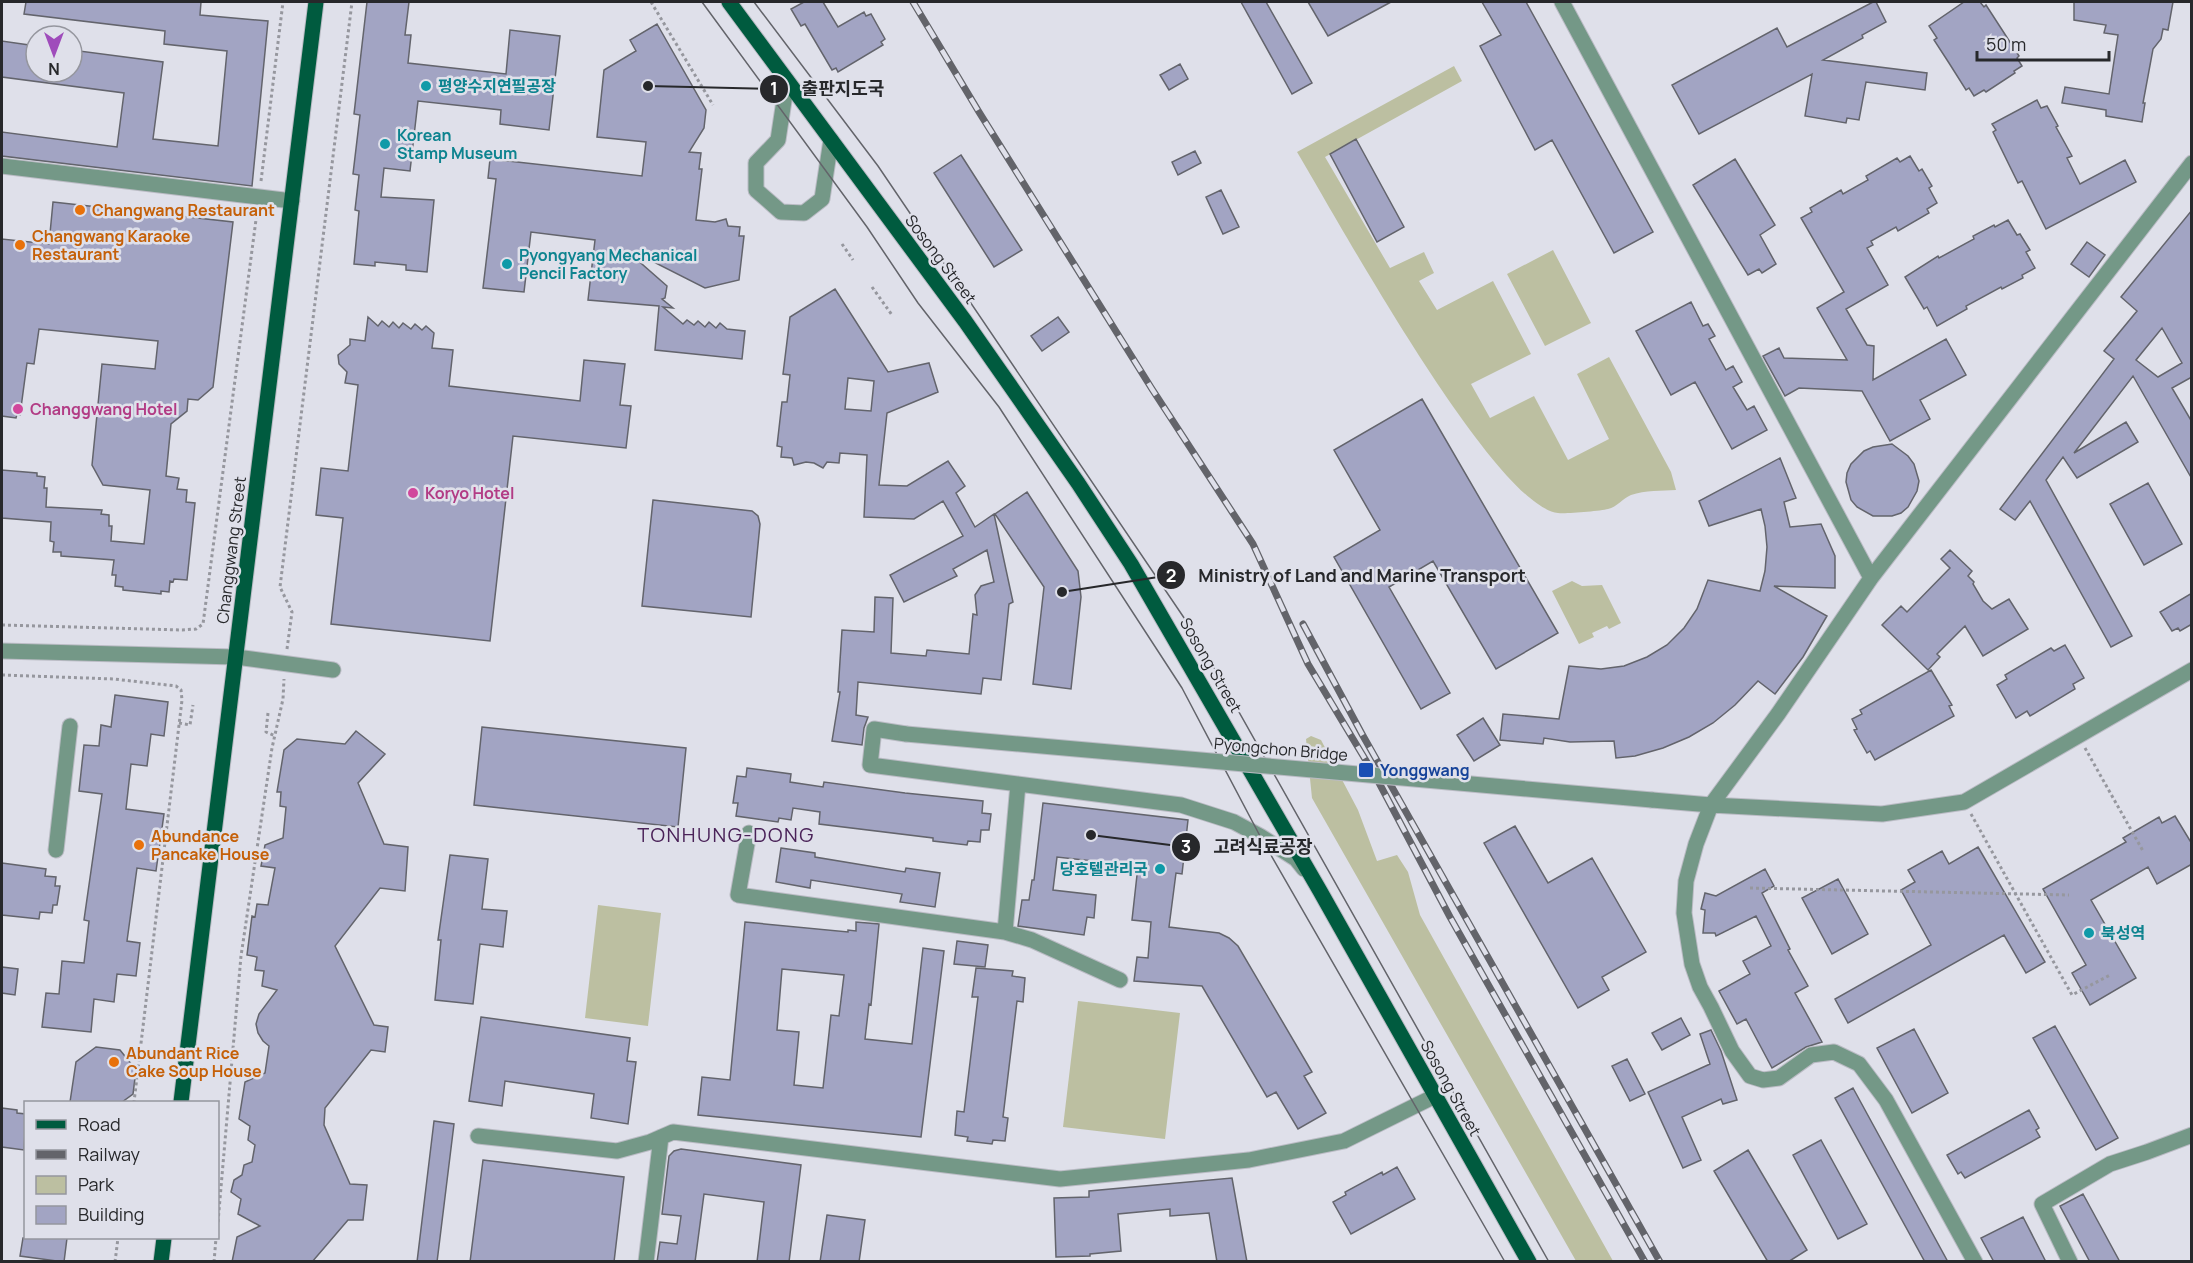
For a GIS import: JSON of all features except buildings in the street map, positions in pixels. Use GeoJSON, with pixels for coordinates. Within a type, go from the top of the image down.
{"type":"FeatureCollection","features":[{"type":"Feature","properties":{"kind":"main road","name":"Changgwang Street"},"geometry":{"type":"LineString","coordinates":[[181,1101],[316,2]]}},
{"type":"Feature","properties":{"kind":"main road","name":"Sosong Street"},"geometry":{"type":"LineString","coordinates":[[729,2],[965,321],[1078,483],[1125,555],[1320,891],[1529,1262]]}},
{"type":"Feature","properties":{"kind":"main road"},"geometry":{"type":"LineString","coordinates":[[161,1262],[164,1239]]}},
{"type":"Feature","properties":{"kind":"street"},"geometry":{"type":"LineString","coordinates":[[1562,2],[1871,578]]}},
{"type":"Feature","properties":{"kind":"street"},"geometry":{"type":"LineString","coordinates":[[787,81],[778,140],[756,163],[756,190],[780,212],[804,213],[822,199],[831,140]]}},
{"type":"Feature","properties":{"kind":"street"},"geometry":{"type":"LineString","coordinates":[[1976,1262],[1886,1100],[1859,1064],[1834,1052],[1811,1055],[1779,1078],[1763,1080],[1750,1076],[1732,1051],[1712,1006],[1700,987],[1692,964],[1684,913],[1686,881],[1696,844],[1711,806],[1778,714],[1871,578],[2192,163]]}},
{"type":"Feature","properties":{"kind":"street"},"geometry":{"type":"LineString","coordinates":[[2,166],[292,201]]}},
{"type":"Feature","properties":{"kind":"street"},"geometry":{"type":"LineString","coordinates":[[2,651],[236,657],[333,670]]}},
{"type":"Feature","properties":{"kind":"street"},"geometry":{"type":"LineString","coordinates":[[1964,802],[2192,670]]}},
{"type":"Feature","properties":{"kind":"street"},"geometry":{"type":"LineString","coordinates":[[56,850],[70,726]]}},
{"type":"Feature","properties":{"kind":"street","name":"Pyongchon Bridge"},"geometry":{"type":"LineString","coordinates":[[1018,784],[870,765],[874,729],[906,735],[1711,806],[1882,814],[1964,802]]}},
{"type":"Feature","properties":{"kind":"street"},"geometry":{"type":"LineString","coordinates":[[1005,932],[1018,784],[1181,805],[1234,822],[1296,859],[1320,891]]}},
{"type":"Feature","properties":{"kind":"street"},"geometry":{"type":"LineString","coordinates":[[749,833],[738,895],[1005,932],[1032,940],[1120,980]]}},
{"type":"Feature","properties":{"kind":"street"},"geometry":{"type":"LineString","coordinates":[[478,1136],[617,1151],[673,1132],[1060,1179],[1249,1160],[1344,1141],[1435,1096]]}},
{"type":"Feature","properties":{"kind":"street"},"geometry":{"type":"LineString","coordinates":[[2070,1262],[2042,1204],[2110,1164],[2192,1135]]}},
{"type":"Feature","properties":{"kind":"street"},"geometry":{"type":"LineString","coordinates":[[646,1262],[661,1137]]}},
{"type":"Feature","properties":{"kind":"path"},"geometry":{"type":"LineString","coordinates":[[2,625],[182,630],[196,629],[203,624],[283,2]]}},
{"type":"Feature","properties":{"kind":"path"},"geometry":{"type":"LineString","coordinates":[[219,1211],[242,956],[275,736],[283,699],[292,612],[280,587],[352,2]]}},
{"type":"Feature","properties":{"kind":"path"},"geometry":{"type":"LineString","coordinates":[[651,2],[712,105]]}},
{"type":"Feature","properties":{"kind":"path"},"geometry":{"type":"LineString","coordinates":[[842,244],[853,260]]}},
{"type":"Feature","properties":{"kind":"path"},"geometry":{"type":"LineString","coordinates":[[872,287],[892,315]]}},
{"type":"Feature","properties":{"kind":"path"},"geometry":{"type":"LineString","coordinates":[[2,675],[114,679],[176,686],[181,690],[134,1101]]}},
{"type":"Feature","properties":{"kind":"path"},"geometry":{"type":"LineString","coordinates":[[179,723],[190,725],[193,705]]}},
{"type":"Feature","properties":{"kind":"path"},"geometry":{"type":"LineString","coordinates":[[268,713],[266,732],[275,736]]}},
{"type":"Feature","properties":{"kind":"path"},"geometry":{"type":"LineString","coordinates":[[2078,736],[2143,851]]}},
{"type":"Feature","properties":{"kind":"path"},"geometry":{"type":"LineString","coordinates":[[1964,802],[2072,995],[2110,975]]}},
{"type":"Feature","properties":{"kind":"path"},"geometry":{"type":"LineString","coordinates":[[1750,888],[2069,895]]}},
{"type":"Feature","properties":{"kind":"path"},"geometry":{"type":"LineString","coordinates":[[115,1262],[118,1239]]}},
{"type":"Feature","properties":{"kind":"path"},"geometry":{"type":"LineString","coordinates":[[214,1262],[216,1239]]}},
{"type":"Feature","properties":{"kind":"green space"},"geometry":{"type":"Polygon","coordinates":[[[1454,66],[1462,81],[1325,157],[1390,268],[1424,252],[1434,273],[1419,281],[1437,310],[1493,281],[1531,354],[1471,384],[1490,418],[1534,396],[1568,460],[1609,439],[1577,374],[1609,357],[1671,472],[1676,490],[1636,493],[1608,509],[1575,513],[1558,513],[1530,498],[1496,462],[1457,412],[1379,292],[1297,152],[1454,66]]]}},
{"type":"Feature","properties":{"kind":"green space"},"geometry":{"type":"Polygon","coordinates":[[[1553,250],[1591,323],[1545,346],[1507,274],[1553,250]]]}},
{"type":"Feature","properties":{"kind":"green space"},"geometry":{"type":"Polygon","coordinates":[[[1572,581],[1582,586],[1602,585],[1621,623],[1592,633],[1594,637],[1579,644],[1552,591],[1572,581]]]}},
{"type":"Feature","properties":{"kind":"green space"},"geometry":{"type":"Polygon","coordinates":[[[1311,736],[1321,740],[1358,810],[1377,861],[1397,855],[1408,872],[1420,915],[1613,1261],[1576,1261],[1312,798],[1306,739],[1311,736]]]}},
{"type":"Feature","properties":{"kind":"green space"},"geometry":{"type":"Polygon","coordinates":[[[598,905],[661,913],[648,1026],[585,1018],[598,905]]]}},
{"type":"Feature","properties":{"kind":"green space"},"geometry":{"type":"Polygon","coordinates":[[[1078,1001],[1180,1013],[1165,1139],[1063,1127],[1078,1001]]]}},
{"type":"Feature","properties":{"kind":"tram line"},"geometry":{"type":"LineString","coordinates":[[702,2],[867,227],[918,303],[999,407],[1182,688],[1260,836],[1505,1262]]}},
{"type":"Feature","properties":{"kind":"tram line"},"geometry":{"type":"LineString","coordinates":[[754,2],[878,166],[1195,634],[1549,1262]]}},
{"type":"Feature","properties":{"kind":"railway"},"geometry":{"type":"LineString","coordinates":[[913,2],[1152,389],[1253,544],[1308,664],[1377,779],[1450,917],[1645,1262]]}},
{"type":"Feature","properties":{"kind":"railway"},"geometry":{"type":"LineString","coordinates":[[1303,624],[1362,734],[1660,1262]]}},
{"type":"Feature","properties":{"kind":"place","name":"평양수지연필공장"},"geometry":{"type":"Point","coordinates":[426,86]}},
{"type":"Feature","properties":{"kind":"place","name":"출판지도국"},"geometry":{"type":"Point","coordinates":[648,86]}},
{"type":"Feature","properties":{"kind":"place","name":"Korean Stamp Museum"},"geometry":{"type":"Point","coordinates":[385,144]}},
{"type":"Feature","properties":{"kind":"place","name":"Changwang Restaurant"},"geometry":{"type":"Point","coordinates":[80,210]}},
{"type":"Feature","properties":{"kind":"place","name":"Changwang Karaoke Restaurant"},"geometry":{"type":"Point","coordinates":[20,245]}},
{"type":"Feature","properties":{"kind":"place","name":"Pyongyang Mechanical Pencil Factory"},"geometry":{"type":"Point","coordinates":[507,264]}},
{"type":"Feature","properties":{"kind":"place","name":"Changgwang Hotel"},"geometry":{"type":"Point","coordinates":[18,409]}},
{"type":"Feature","properties":{"kind":"place","name":"Koryo Hotel"},"geometry":{"type":"Point","coordinates":[413,493]}},
{"type":"Feature","properties":{"kind":"place","name":"Ministry of Land and Marine Transport"},"geometry":{"type":"Point","coordinates":[1062,592]}},
{"type":"Feature","properties":{"kind":"place","name":"Yonggwang"},"geometry":{"type":"Point","coordinates":[1366,770]}},
{"type":"Feature","properties":{"kind":"place","name":"고려식료공장"},"geometry":{"type":"Point","coordinates":[1091,835]}},
{"type":"Feature","properties":{"kind":"place","name":"Abundance Pancake House"},"geometry":{"type":"Point","coordinates":[139,845]}},
{"type":"Feature","properties":{"kind":"place","name":"당호텔관리국"},"geometry":{"type":"Point","coordinates":[1160,869]}},
{"type":"Feature","properties":{"kind":"place","name":"북성역"},"geometry":{"type":"Point","coordinates":[2089,933]}},
{"type":"Feature","properties":{"kind":"place","name":"Abundant Rice Cake Soup House"},"geometry":{"type":"Point","coordinates":[114,1062]}},
{"type":"Feature","properties":{"kind":"district","name":"TONHUNG-DONG"},"geometry":{"type":"Point","coordinates":[726,835]}}]}
